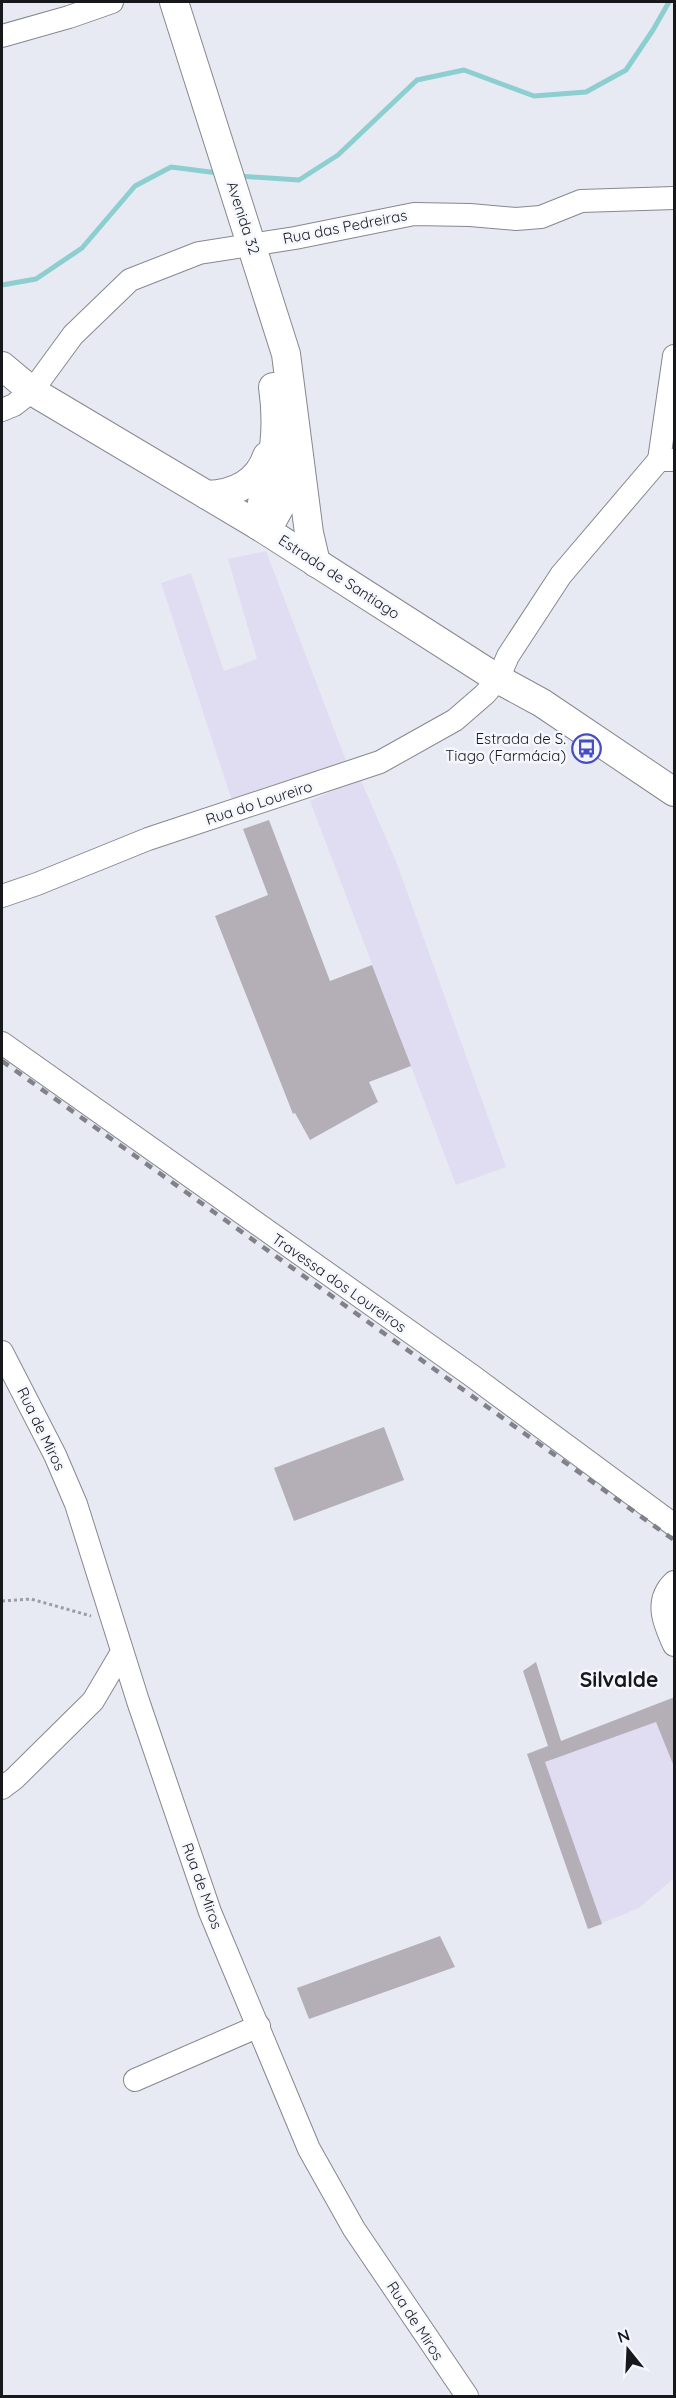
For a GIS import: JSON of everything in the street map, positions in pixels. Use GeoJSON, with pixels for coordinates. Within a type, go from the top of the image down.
{"type":"FeatureCollection","features":[{"type":"Feature","properties":{"kind":"main road","name":"Avenida 32"},"geometry":{"type":"LineString","coordinates":[[155,2],[202,119]]}},
{"type":"Feature","properties":{"kind":"main road","name":"Avenida 32"},"geometry":{"type":"LineString","coordinates":[[174,2],[202,119],[237,231],[269,362],[274,398],[316,563]]}},
{"type":"Feature","properties":{"kind":"main road","name":"Estrada de Santiago"},"geometry":{"type":"LineString","coordinates":[[2,366],[32,391],[259,526],[498,679],[542,703],[675,792]]}},
{"type":"Feature","properties":{"kind":"main road","name":"Avenida 32"},"geometry":{"type":"LineString","coordinates":[[207,495],[222,495],[243,488],[285,436]]}},
{"type":"Feature","properties":{"kind":"main road","name":"Avenida 32"},"geometry":{"type":"LineString","coordinates":[[259,526],[272,521],[282,503],[285,436]]}},
{"type":"Feature","properties":{"kind":"street"},"geometry":{"type":"LineString","coordinates":[[2,36],[112,2]]}},
{"type":"Feature","properties":{"kind":"street","name":"Rua das Pedreiras"},"geometry":{"type":"LineString","coordinates":[[2,410],[14,405],[32,391],[73,335],[130,279],[199,253],[237,231],[295,238],[414,214],[516,219],[541,217],[581,201],[675,198]]}},
{"type":"Feature","properties":{"kind":"street"},"geometry":{"type":"LineString","coordinates":[[667,460],[675,356]]}},
{"type":"Feature","properties":{"kind":"street","name":"Rua do Loureiro"},"geometry":{"type":"LineString","coordinates":[[2,896],[148,839],[380,762],[455,720],[485,694],[498,679],[508,656],[561,575],[667,460]]}},
{"type":"Feature","properties":{"kind":"street","name":"Travessa dos Loureiros"},"geometry":{"type":"LineString","coordinates":[[2,1043],[471,1376],[675,1526]]}},
{"type":"Feature","properties":{"kind":"street","name":"Rua de Miros"},"geometry":{"type":"LineString","coordinates":[[2,1352],[55,1455],[76,1504],[112,1623],[210,1912],[309,2149],[354,2229],[462,2395]]}},
{"type":"Feature","properties":{"kind":"street"},"geometry":{"type":"LineString","coordinates":[[675,1582],[667,1589],[662,1603],[664,1623],[675,1645]]}},
{"type":"Feature","properties":{"kind":"street"},"geometry":{"type":"LineString","coordinates":[[2,1788],[93,1701],[122,1652]]}},
{"type":"Feature","properties":{"kind":"street"},"geometry":{"type":"LineString","coordinates":[[135,2080],[259,2026]]}},
{"type":"Feature","properties":{"kind":"path"},"geometry":{"type":"LineString","coordinates":[[2,1600],[31,1599],[112,1623]]}},
{"type":"Feature","properties":{"kind":"shaded area"},"geometry":{"type":"Polygon","coordinates":[[[266,551],[347,763],[233,804],[161,583],[191,573],[224,671],[257,659],[228,559],[266,551]]]}},
{"type":"Feature","properties":{"kind":"shaded area"},"geometry":{"type":"Polygon","coordinates":[[[360,778],[396,861],[506,1167],[456,1185],[310,801],[360,778]]]}},
{"type":"Feature","properties":{"kind":"shaded area"},"geometry":{"type":"Polygon","coordinates":[[[674,1697],[674,1878],[639,1908],[588,1929],[527,1754],[674,1697]]]}},
{"type":"Feature","properties":{"kind":"building"},"geometry":{"type":"Polygon","coordinates":[[[269,820],[330,981],[372,965],[411,1066],[369,1082],[378,1102],[310,1140],[295,1113],[293,1114],[215,916],[268,895],[243,829],[269,820]]]}},
{"type":"Feature","properties":{"kind":"building"},"geometry":{"type":"Polygon","coordinates":[[[384,1427],[404,1480],[294,1521],[274,1468],[384,1427]]]}},
{"type":"Feature","properties":{"kind":"building"},"geometry":{"type":"Polygon","coordinates":[[[536,1662],[561,1741],[675,1697],[675,1769],[656,1722],[545,1762],[602,1924],[588,1929],[527,1754],[548,1746],[523,1671],[536,1662]]]}},
{"type":"Feature","properties":{"kind":"building"},"geometry":{"type":"Polygon","coordinates":[[[440,1936],[455,1967],[309,2019],[297,1988],[440,1936]]]}},
{"type":"Feature","properties":{"kind":"waterway"},"geometry":{"type":"LineString","coordinates":[[239,176],[299,180],[338,155],[417,80],[464,70],[534,96],[586,92],[626,70],[669,2]]}},
{"type":"Feature","properties":{"kind":"waterway"},"geometry":{"type":"LineString","coordinates":[[2,285],[36,279],[82,248],[135,186],[171,167],[218,173]]}},
{"type":"Feature","properties":{"kind":"railway"},"geometry":{"type":"LineString","coordinates":[[2,1061],[674,1540]]}},
{"type":"Feature","properties":{"kind":"place","name":"Estrada de S. Tiago (Farmácia)"},"geometry":{"type":"Point","coordinates":[587,748]}},
{"type":"Feature","properties":{"kind":"district","name":"Silvalde"},"geometry":{"type":"Point","coordinates":[619,1680]}}]}
